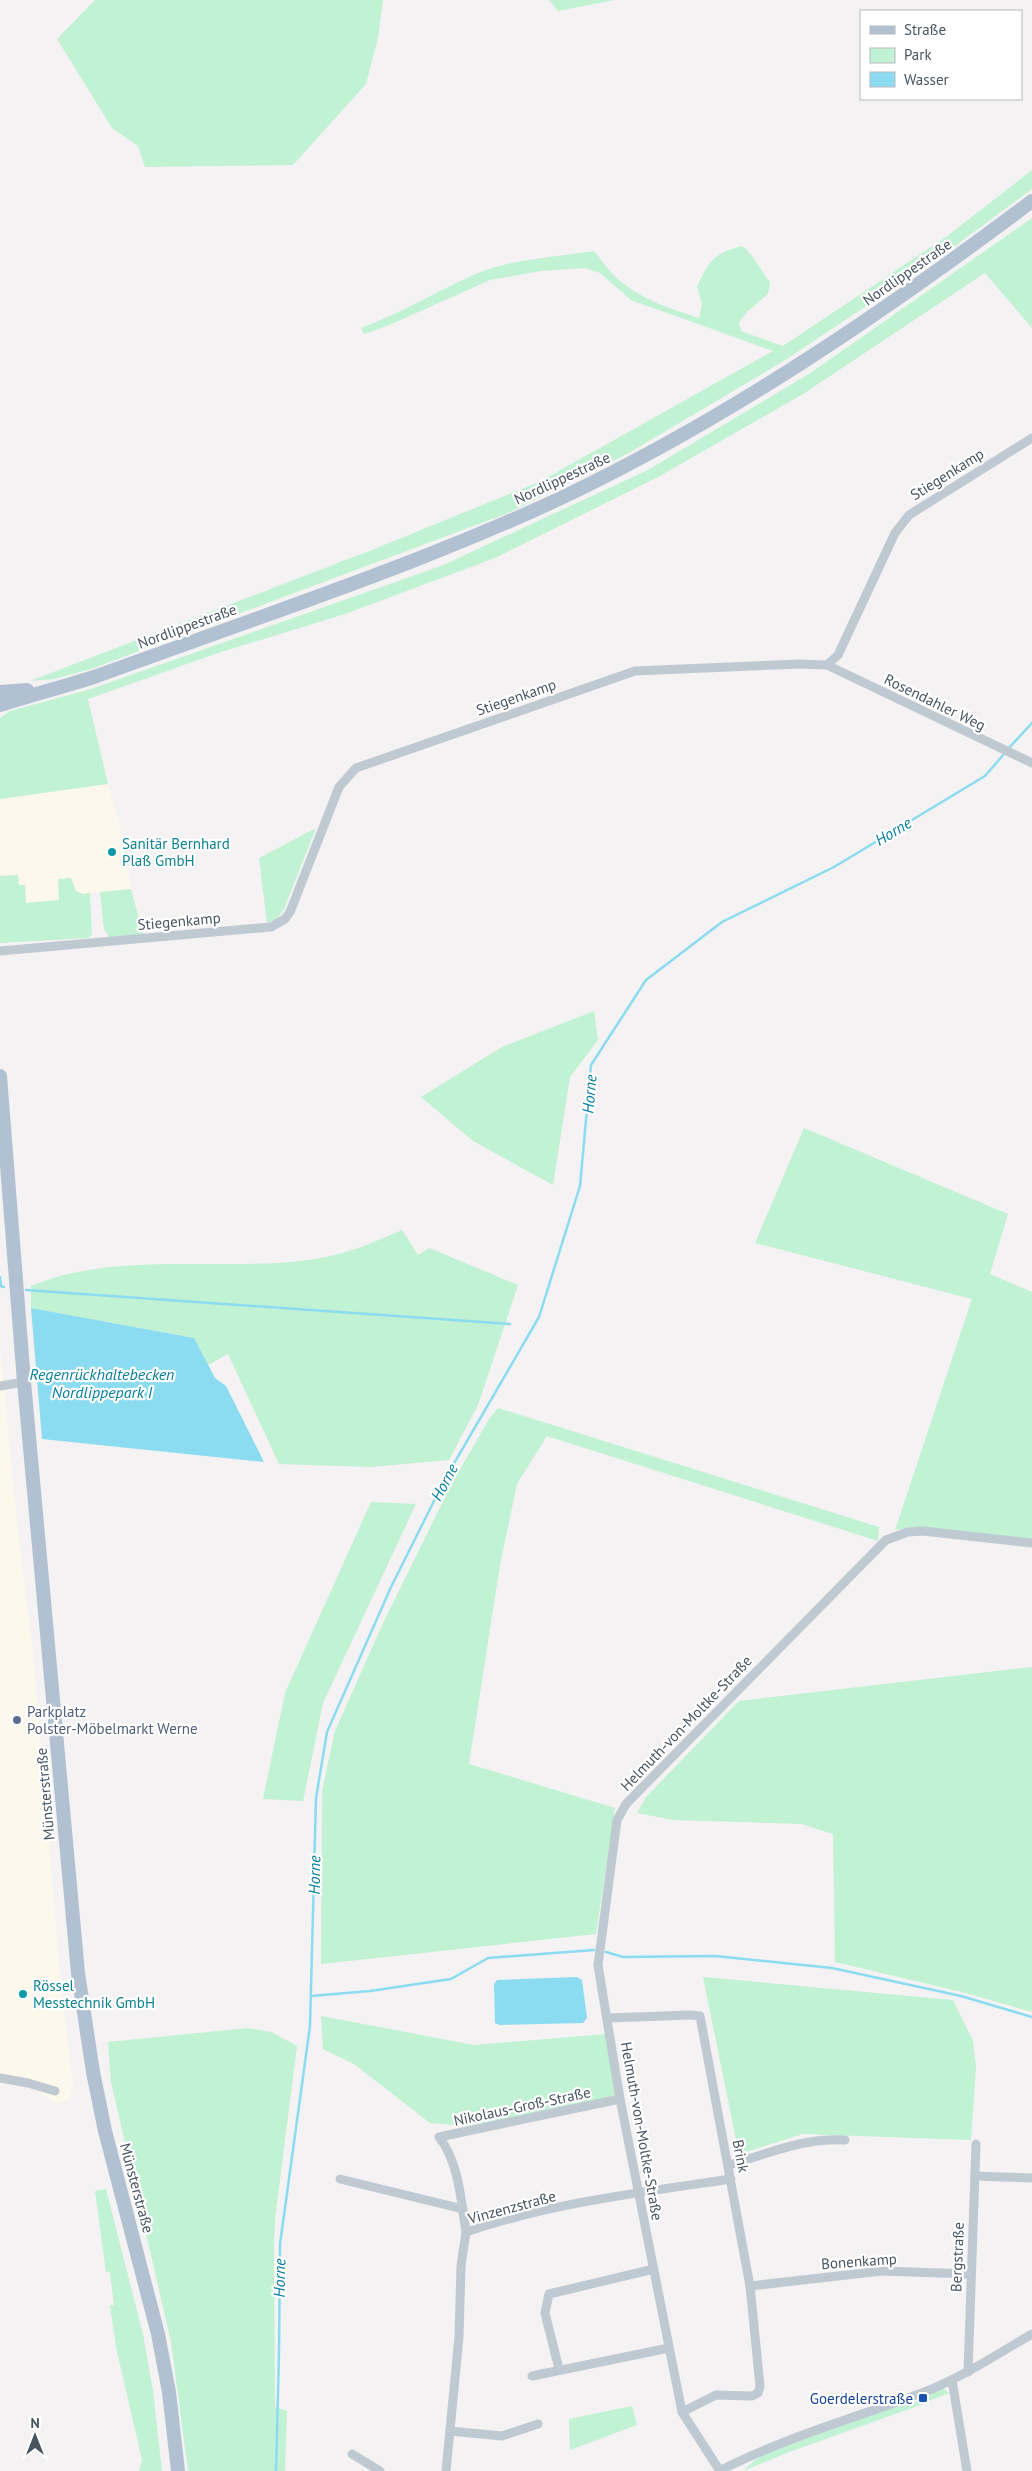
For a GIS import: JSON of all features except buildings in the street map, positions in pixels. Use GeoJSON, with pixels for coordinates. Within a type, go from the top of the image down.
{"type":"FeatureCollection","features":[{"type":"Feature","properties":{"kind":"main road","name":"Nordlippestraße"},"geometry":{"type":"LineString","coordinates":[[0,705],[92,678],[304,601],[428,554],[560,498],[632,462],[743,399],[848,334],[1032,202]]}},
{"type":"Feature","properties":{"kind":"main road","name":"Nordlippestraße"},"geometry":{"type":"LineString","coordinates":[[0,692],[58,688]]}},
{"type":"Feature","properties":{"kind":"main road","name":"Münsterstraße"},"geometry":{"type":"LineString","coordinates":[[0,1076],[24,1382],[78,1973],[92,2072],[105,2131],[158,2334],[169,2392],[178,2471]]}},
{"type":"Feature","properties":{"kind":"street","name":"Stiegenkamp"},"geometry":{"type":"LineString","coordinates":[[0,951],[271,927],[278,924],[290,912],[339,787],[356,768],[635,670],[800,664],[827,665],[833,661],[846,642],[895,533],[909,515],[1032,438]]}},
{"type":"Feature","properties":{"kind":"street","name":"Rosendahler Weg"},"geometry":{"type":"LineString","coordinates":[[827,665],[1032,763]]}},
{"type":"Feature","properties":{"kind":"street"},"geometry":{"type":"LineString","coordinates":[[0,1386],[24,1382]]}},
{"type":"Feature","properties":{"kind":"street","name":"Helmuth-von-Moltke-Straße"},"geometry":{"type":"LineString","coordinates":[[720,2471],[682,2412],[620,2099],[598,1965],[617,1820],[626,1804],[886,1540],[908,1532],[923,1531],[1032,1543]]}},
{"type":"Feature","properties":{"kind":"street","name":"Brink"},"geometry":{"type":"LineString","coordinates":[[608,2018],[700,2016],[729,2165],[750,2286],[760,2386],[758,2393],[752,2396],[716,2395],[682,2412]]}},
{"type":"Feature","properties":{"kind":"street"},"geometry":{"type":"LineString","coordinates":[[0,2078],[28,2083],[54,2091]]}},
{"type":"Feature","properties":{"kind":"street","name":"Nikolaus-Groß-Straße"},"geometry":{"type":"LineString","coordinates":[[466,2232],[453,2164],[447,2146],[439,2137],[620,2099]]}},
{"type":"Feature","properties":{"kind":"street"},"geometry":{"type":"LineString","coordinates":[[729,2165],[806,2142],[830,2139],[845,2140]]}},
{"type":"Feature","properties":{"kind":"street","name":"Bergstraße"},"geometry":{"type":"LineString","coordinates":[[968,2372],[976,2144]]}},
{"type":"Feature","properties":{"kind":"street"},"geometry":{"type":"LineString","coordinates":[[975,2176],[1032,2178]]}},
{"type":"Feature","properties":{"kind":"street","name":"Vinzenzstraße"},"geometry":{"type":"LineString","coordinates":[[446,2471],[459,2337],[461,2266],[466,2232],[551,2210],[638,2192],[731,2178]]}},
{"type":"Feature","properties":{"kind":"street"},"geometry":{"type":"LineString","coordinates":[[340,2180],[463,2209]]}},
{"type":"Feature","properties":{"kind":"street"},"geometry":{"type":"LineString","coordinates":[[559,2369],[545,2313],[549,2294],[654,2269]]}},
{"type":"Feature","properties":{"kind":"street","name":"Bonenkamp"},"geometry":{"type":"LineString","coordinates":[[750,2286],[882,2271],[970,2274]]}},
{"type":"Feature","properties":{"kind":"street"},"geometry":{"type":"LineString","coordinates":[[720,2471],[785,2441],[922,2393],[952,2380],[1032,2334]]}},
{"type":"Feature","properties":{"kind":"street"},"geometry":{"type":"LineString","coordinates":[[532,2376],[669,2348]]}},
{"type":"Feature","properties":{"kind":"street"},"geometry":{"type":"LineString","coordinates":[[952,2380],[967,2471]]}},
{"type":"Feature","properties":{"kind":"street"},"geometry":{"type":"LineString","coordinates":[[450,2431],[502,2436],[538,2424]]}},
{"type":"Feature","properties":{"kind":"street"},"geometry":{"type":"LineString","coordinates":[[352,2454],[380,2471]]}},
{"type":"Feature","properties":{"kind":"shaded area"},"geometry":{"type":"Polygon","coordinates":[[[108,784],[120,826],[131,889],[83,894],[58,879],[59,900],[26,903],[25,885],[19,885],[18,875],[0,876],[0,799],[108,784]]]}},
{"type":"Feature","properties":{"kind":"shaded area"},"geometry":{"type":"Polygon","coordinates":[[[0,1349],[19,1540],[34,1661],[59,1965],[73,2084],[70,2099],[57,2104],[28,2085],[0,2080],[0,1349]]]}},
{"type":"Feature","properties":{"kind":"green space"},"geometry":{"type":"Polygon","coordinates":[[[95,0],[383,0],[378,38],[366,84],[293,165],[145,167],[138,146],[112,128],[57,39],[95,0]]]}},
{"type":"Feature","properties":{"kind":"green space"},"geometry":{"type":"Polygon","coordinates":[[[549,0],[614,0],[558,11],[549,0]]]}},
{"type":"Feature","properties":{"kind":"green space"},"geometry":{"type":"Polygon","coordinates":[[[1032,170],[1032,189],[951,249],[787,359],[627,454],[508,513],[91,669],[54,679],[30,681],[372,550],[541,481],[773,351],[631,300],[600,273],[585,268],[541,271],[490,280],[387,326],[364,334],[361,328],[491,268],[520,261],[594,251],[615,277],[637,293],[667,307],[699,318],[702,304],[697,287],[705,271],[718,255],[742,246],[770,282],[768,294],[748,311],[739,322],[741,331],[783,346],[946,237],[1032,170]]]}},
{"type":"Feature","properties":{"kind":"green space"},"geometry":{"type":"Polygon","coordinates":[[[1032,218],[1032,328],[985,273],[803,394],[658,477],[495,558],[345,614],[218,653],[88,699],[108,784],[0,799],[0,718],[10,711],[91,689],[441,566],[648,470],[812,372],[1032,218]]]}},
{"type":"Feature","properties":{"kind":"green space"},"geometry":{"type":"Polygon","coordinates":[[[316,828],[284,909],[277,919],[267,923],[259,858],[316,828]]]}},
{"type":"Feature","properties":{"kind":"green space"},"geometry":{"type":"Polygon","coordinates":[[[18,875],[19,885],[25,885],[26,903],[59,900],[58,879],[71,878],[76,891],[83,894],[90,893],[92,935],[88,938],[0,943],[0,876],[18,875]]]}},
{"type":"Feature","properties":{"kind":"green space"},"geometry":{"type":"Polygon","coordinates":[[[131,889],[143,934],[109,937],[104,929],[100,892],[131,889]]]}},
{"type":"Feature","properties":{"kind":"green space"},"geometry":{"type":"Polygon","coordinates":[[[594,1011],[598,1040],[570,1077],[553,1185],[473,1141],[421,1097],[502,1047],[594,1011]]]}},
{"type":"Feature","properties":{"kind":"green space"},"geometry":{"type":"Polygon","coordinates":[[[804,1128],[1008,1214],[990,1274],[1032,1292],[1032,1539],[911,1527],[895,1530],[972,1299],[755,1243],[804,1128]]]}},
{"type":"Feature","properties":{"kind":"green space"},"geometry":{"type":"Polygon","coordinates":[[[402,1230],[418,1255],[429,1248],[518,1285],[478,1405],[449,1460],[371,1467],[279,1464],[228,1354],[208,1365],[194,1338],[31,1308],[31,1286],[64,1275],[99,1268],[133,1265],[239,1264],[309,1260],[345,1252],[402,1230]]]}},
{"type":"Feature","properties":{"kind":"green space"},"geometry":{"type":"Polygon","coordinates":[[[498,1408],[879,1527],[878,1541],[547,1436],[517,1484],[500,1565],[469,1764],[615,1808],[596,1934],[321,1964],[322,1791],[335,1731],[384,1621],[452,1483],[489,1419],[498,1408]]]}},
{"type":"Feature","properties":{"kind":"green space"},"geometry":{"type":"Polygon","coordinates":[[[371,1502],[416,1504],[323,1703],[303,1801],[263,1799],[285,1693],[371,1502]]]}},
{"type":"Feature","properties":{"kind":"green space"},"geometry":{"type":"Polygon","coordinates":[[[1032,1667],[1032,2012],[962,1992],[835,1962],[833,1834],[802,1824],[673,1820],[637,1813],[646,1797],[739,1701],[1032,1667]]]}},
{"type":"Feature","properties":{"kind":"green space"},"geometry":{"type":"Polygon","coordinates":[[[703,1977],[953,2000],[973,2041],[976,2067],[971,2140],[803,2134],[739,2154],[703,1977]]]}},
{"type":"Feature","properties":{"kind":"green space"},"geometry":{"type":"Polygon","coordinates":[[[321,2016],[474,2045],[606,2034],[617,2100],[466,2126],[430,2123],[354,2064],[323,2049],[321,2016]]]}},
{"type":"Feature","properties":{"kind":"green space"},"geometry":{"type":"Polygon","coordinates":[[[248,2028],[271,2032],[297,2046],[275,2219],[274,2244],[275,2407],[287,2411],[285,2471],[188,2471],[171,2342],[111,2082],[108,2042],[248,2028]]]}},
{"type":"Feature","properties":{"kind":"green space"},"geometry":{"type":"Polygon","coordinates":[[[106,2189],[143,2334],[153,2391],[162,2471],[139,2471],[142,2460],[116,2347],[110,2305],[114,2305],[110,2272],[106,2272],[95,2191],[106,2189]]]}},
{"type":"Feature","properties":{"kind":"green space"},"geometry":{"type":"Polygon","coordinates":[[[944,2389],[949,2393],[929,2401],[926,2394],[944,2389]]]}},
{"type":"Feature","properties":{"kind":"green space"},"geometry":{"type":"Polygon","coordinates":[[[924,2399],[926,2403],[789,2452],[743,2471],[755,2460],[767,2453],[909,2401],[911,2403],[924,2399]]]}},
{"type":"Feature","properties":{"kind":"green space"},"geometry":{"type":"Polygon","coordinates":[[[632,2406],[637,2425],[570,2450],[569,2419],[632,2406]]]}},
{"type":"Feature","properties":{"kind":"water","name":"Regenrückhaltebecken Nordlippepark I"},"geometry":{"type":"Polygon","coordinates":[[[31,1308],[194,1338],[215,1378],[226,1386],[264,1462],[42,1439],[31,1308]]]}},
{"type":"Feature","properties":{"kind":"water"},"geometry":{"type":"Polygon","coordinates":[[[577,1977],[582,1980],[587,2018],[583,2023],[499,2025],[495,2023],[494,1984],[497,1980],[577,1977]]]}},
{"type":"Feature","properties":{"kind":"waterway","name":"Horne"},"geometry":{"type":"LineString","coordinates":[[1008,749],[1032,723]]}},
{"type":"Feature","properties":{"kind":"waterway","name":"Horne"},"geometry":{"type":"LineString","coordinates":[[276,2471],[280,2244],[310,2026],[316,1798],[327,1732],[391,1587],[445,1479],[539,1317],[580,1186],[591,1065],[646,980],[722,922],[834,867],[985,776],[1004,754]]}},
{"type":"Feature","properties":{"kind":"waterway"},"geometry":{"type":"LineString","coordinates":[[0,1277],[1,1286],[4,1287]]}},
{"type":"Feature","properties":{"kind":"waterway"},"geometry":{"type":"LineString","coordinates":[[26,1290],[510,1324]]}},
{"type":"Feature","properties":{"kind":"waterway"},"geometry":{"type":"LineString","coordinates":[[311,1996],[370,1991],[451,1979],[488,1958],[594,1950]]}},
{"type":"Feature","properties":{"kind":"waterway"},"geometry":{"type":"LineString","coordinates":[[606,1952],[623,1957],[715,1956],[832,1968],[961,1996],[1032,2017]]}},
{"type":"Feature","properties":{"kind":"place","name":"Sanitär Bernhard Plaß GmbH"},"geometry":{"type":"Point","coordinates":[112,852]}},
{"type":"Feature","properties":{"kind":"place","name":"Parkplatz Polster-Möbelmarkt Werne"},"geometry":{"type":"Point","coordinates":[17,1720]}},
{"type":"Feature","properties":{"kind":"place","name":"Rössel Messtechnik GmbH"},"geometry":{"type":"Point","coordinates":[23,1994]}},
{"type":"Feature","properties":{"kind":"place","name":"Goerdelerstraße"},"geometry":{"type":"Point","coordinates":[923,2398]}}]}
